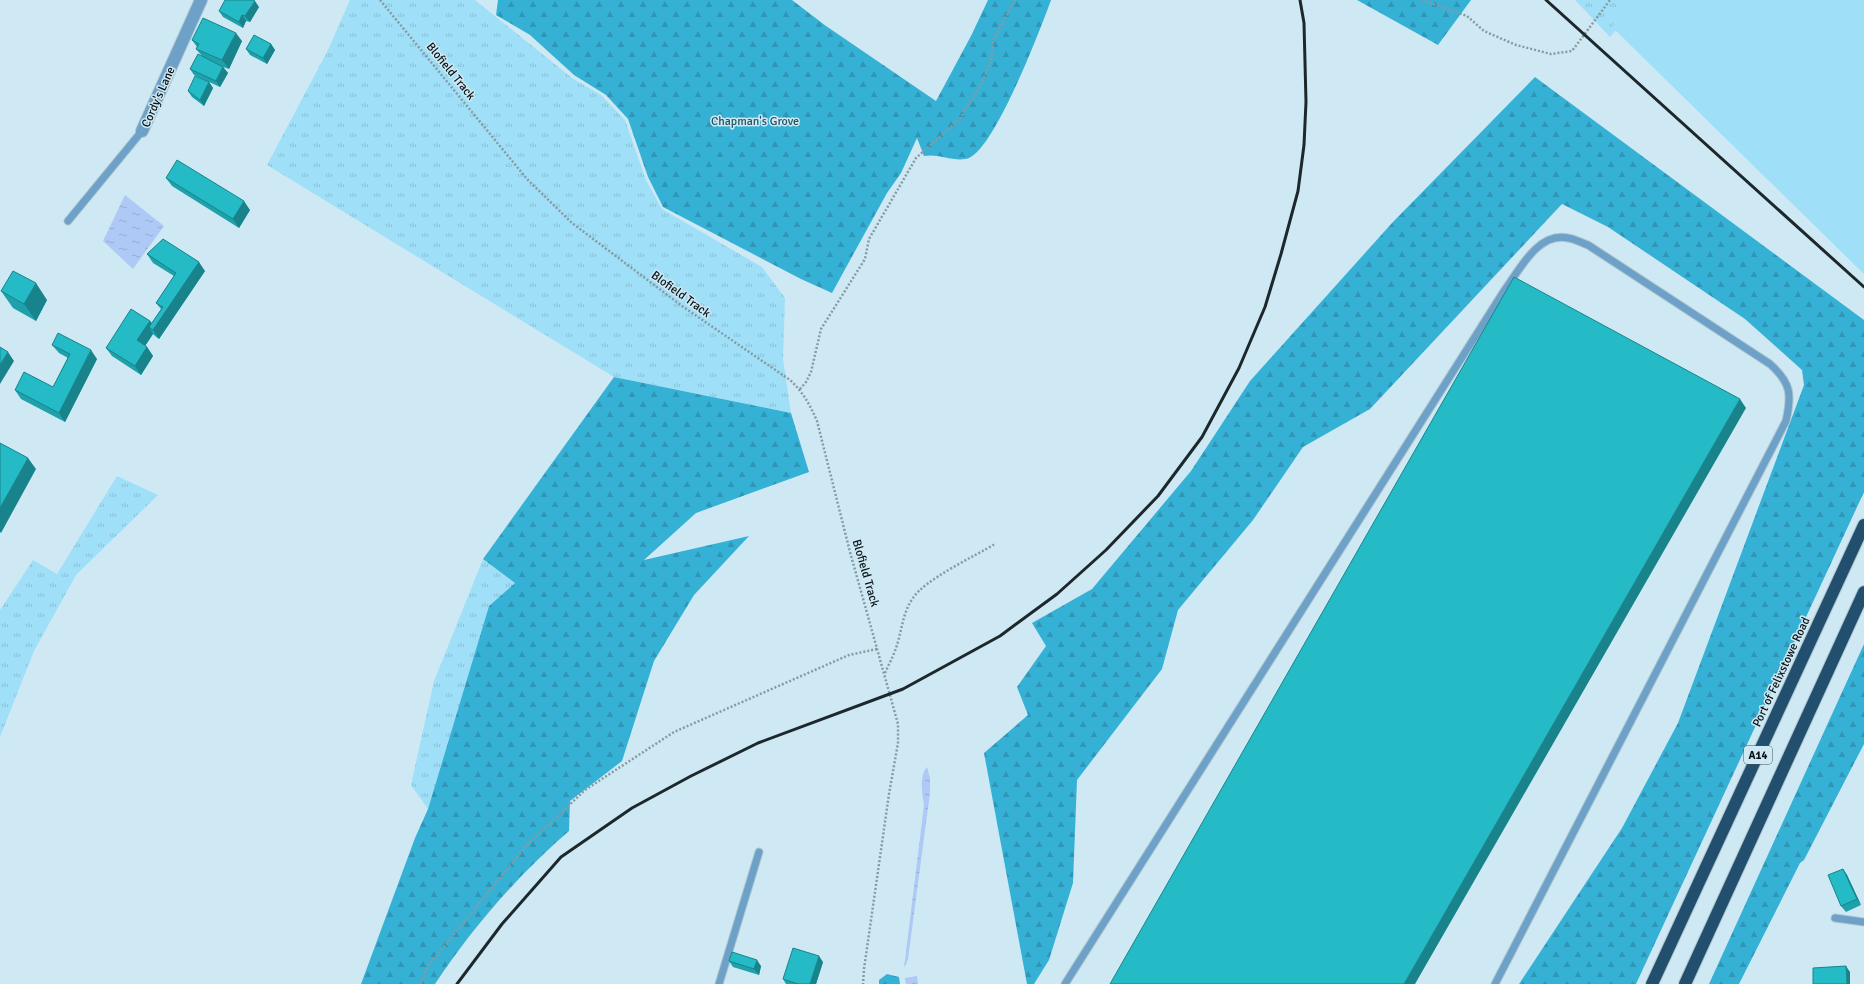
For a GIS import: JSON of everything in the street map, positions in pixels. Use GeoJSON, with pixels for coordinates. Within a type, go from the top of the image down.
{"type":"FeatureCollection","features":[{"type":"Feature","properties":{"kind":"highway","name":"Port of Felixstowe Road"},"geometry":{"type":"LineString","coordinates":[[1652,984],[1864,525]]}},
{"type":"Feature","properties":{"kind":"highway","name":"A14"},"geometry":{"type":"LineString","coordinates":[[1685,984],[1864,592]]}},
{"type":"Feature","properties":{"kind":"street","name":"Cordy's Lane"},"geometry":{"type":"LineString","coordinates":[[142,131],[201,0]]}},
{"type":"Feature","properties":{"kind":"lane","name":"Cordy's Lane"},"geometry":{"type":"LineString","coordinates":[[68,221],[142,131]]}},
{"type":"Feature","properties":{"kind":"lane"},"geometry":{"type":"LineString","coordinates":[[1065,984],[1504,290],[1535,249],[1551,238],[1567,237],[1588,245],[1770,364],[1781,374],[1788,385],[1790,401],[1786,421],[1496,984]]}},
{"type":"Feature","properties":{"kind":"lane"},"geometry":{"type":"LineString","coordinates":[[719,984],[759,852]]}},
{"type":"Feature","properties":{"kind":"lane"},"geometry":{"type":"LineString","coordinates":[[1835,918],[1864,922]]}},
{"type":"Feature","properties":{"kind":"path","name":"Blofield Track"},"geometry":{"type":"LineString","coordinates":[[380,0],[527,179],[572,222],[620,261],[682,306],[790,380],[800,389],[808,401],[817,421],[898,724],[898,743],[889,794],[863,984]]}},
{"type":"Feature","properties":{"kind":"path"},"geometry":{"type":"LineString","coordinates":[[800,389],[806,382],[811,372],[821,329],[865,259],[869,239],[916,158],[962,116],[964,110],[976,94],[991,62],[993,40],[1015,0]]}},
{"type":"Feature","properties":{"kind":"path"},"geometry":{"type":"LineString","coordinates":[[1422,0],[1467,16],[1484,31],[1516,45],[1550,54],[1572,51],[1610,0]]}},
{"type":"Feature","properties":{"kind":"path"},"geometry":{"type":"LineString","coordinates":[[885,674],[897,645],[906,611],[913,597],[920,589],[940,576],[995,544]]}},
{"type":"Feature","properties":{"kind":"path"},"geometry":{"type":"LineString","coordinates":[[420,984],[428,966],[527,844],[585,790],[674,732],[849,655],[877,648]]}},
{"type":"Feature","properties":{"kind":"green space"},"geometry":{"type":"Polygon","coordinates":[[[350,0],[475,0],[572,78],[601,95],[625,120],[646,180],[662,209],[762,267],[785,298],[783,359],[791,413],[614,377],[267,165],[328,50],[350,0]]]}},
{"type":"Feature","properties":{"kind":"green space","name":"Chapman's Grove"},"geometry":{"type":"Polygon","coordinates":[[[498,0],[792,0],[826,26],[936,101],[971,36],[988,0],[1051,0],[1028,60],[1016,86],[1004,111],[980,149],[969,158],[964,159],[953,159],[930,155],[924,156],[917,138],[901,173],[887,193],[832,293],[801,279],[663,207],[648,177],[628,119],[606,95],[574,75],[530,35],[496,15],[498,0]]]}},
{"type":"Feature","properties":{"kind":"green space"},"geometry":{"type":"Polygon","coordinates":[[[1357,0],[1471,0],[1438,45],[1357,0]]]}},
{"type":"Feature","properties":{"kind":"green space"},"geometry":{"type":"Polygon","coordinates":[[[1575,0],[1643,0],[1610,37],[1575,0]]]}},
{"type":"Feature","properties":{"kind":"green space"},"geometry":{"type":"Polygon","coordinates":[[[1632,0],[1864,0],[1864,274],[1612,27],[1632,0]]]}},
{"type":"Feature","properties":{"kind":"green space"},"geometry":{"type":"Polygon","coordinates":[[[1535,77],[1864,320],[1864,492],[1636,984],[1519,984],[1622,828],[1678,723],[1804,385],[1802,370],[1745,319],[1608,227],[1562,204],[1370,409],[1303,447],[1253,520],[1178,610],[1162,669],[1077,780],[1073,883],[1049,960],[1034,984],[1027,984],[984,753],[1028,715],[1017,687],[1046,646],[1032,623],[1092,589],[1191,471],[1250,381],[1392,223],[1535,77]]]}},
{"type":"Feature","properties":{"kind":"green space"},"geometry":{"type":"Polygon","coordinates":[[[614,377],[791,413],[809,472],[696,513],[644,560],[749,536],[694,595],[654,661],[622,761],[570,801],[569,831],[514,884],[497,903],[464,943],[435,984],[361,984],[415,838],[428,809],[489,606],[515,583],[483,559],[614,377]]]}},
{"type":"Feature","properties":{"kind":"green space"},"geometry":{"type":"Polygon","coordinates":[[[117,476],[158,495],[76,575],[34,651],[0,737],[0,610],[33,560],[57,574],[117,476]]]}},
{"type":"Feature","properties":{"kind":"green space"},"geometry":{"type":"Polygon","coordinates":[[[483,559],[515,583],[489,606],[428,809],[411,785],[434,681],[483,559]]]}},
{"type":"Feature","properties":{"kind":"green space"},"geometry":{"type":"Polygon","coordinates":[[[1864,644],[1864,744],[1804,860],[1800,863],[1739,984],[1709,984],[1864,644]]]}},
{"type":"Feature","properties":{"kind":"green space"},"geometry":{"type":"Polygon","coordinates":[[[887,974],[899,977],[900,984],[879,984],[879,980],[887,974]]]}},
{"type":"Feature","properties":{"kind":"water"},"geometry":{"type":"Polygon","coordinates":[[[125,195],[164,226],[133,269],[103,241],[125,195]]]}},
{"type":"Feature","properties":{"kind":"water"},"geometry":{"type":"Polygon","coordinates":[[[927,767],[930,778],[930,793],[908,959],[904,968],[924,805],[922,780],[924,771],[927,767]]]}},
{"type":"Feature","properties":{"kind":"water"},"geometry":{"type":"Polygon","coordinates":[[[917,976],[918,984],[906,984],[905,978],[917,976]]]}},
{"type":"Feature","properties":{"kind":"building"},"geometry":{"type":"Polygon","coordinates":[[[225,0],[255,1],[245,16],[242,15],[239,22],[219,11],[225,0]]]}},
{"type":"Feature","properties":{"kind":"building"},"geometry":{"type":"Polygon","coordinates":[[[203,18],[236,33],[222,60],[196,49],[199,44],[192,40],[203,18]]]}},
{"type":"Feature","properties":{"kind":"building"},"geometry":{"type":"Polygon","coordinates":[[[254,35],[271,44],[263,58],[246,49],[254,35]]]}},
{"type":"Feature","properties":{"kind":"building"},"geometry":{"type":"Polygon","coordinates":[[[198,54],[223,67],[216,81],[190,69],[198,54]]]}},
{"type":"Feature","properties":{"kind":"building"},"geometry":{"type":"Polygon","coordinates":[[[195,76],[209,82],[200,100],[188,91],[195,76]]]}},
{"type":"Feature","properties":{"kind":"building"},"geometry":{"type":"Polygon","coordinates":[[[177,160],[244,201],[233,219],[166,178],[177,160]]]}},
{"type":"Feature","properties":{"kind":"building"},"geometry":{"type":"Polygon","coordinates":[[[163,239],[199,262],[153,330],[149,327],[163,307],[156,303],[176,273],[147,254],[163,239]]]}},
{"type":"Feature","properties":{"kind":"building"},"geometry":{"type":"Polygon","coordinates":[[[13,271],[36,283],[24,304],[1,291],[13,271]]]}},
{"type":"Feature","properties":{"kind":"building"},"geometry":{"type":"Polygon","coordinates":[[[1514,277],[1740,399],[1404,984],[1110,984],[1514,277]]]}},
{"type":"Feature","properties":{"kind":"building"},"geometry":{"type":"Polygon","coordinates":[[[131,309],[150,321],[137,340],[147,347],[135,366],[106,348],[131,309]]]}},
{"type":"Feature","properties":{"kind":"building"},"geometry":{"type":"Polygon","coordinates":[[[58,333],[91,350],[59,413],[15,390],[24,372],[53,387],[70,354],[52,345],[58,333]]]}},
{"type":"Feature","properties":{"kind":"building"},"geometry":{"type":"Polygon","coordinates":[[[0,347],[8,352],[0,365],[0,347]]]}},
{"type":"Feature","properties":{"kind":"building"},"geometry":{"type":"Polygon","coordinates":[[[0,443],[28,458],[0,508],[0,443]]]}},
{"type":"Feature","properties":{"kind":"building"},"geometry":{"type":"Polygon","coordinates":[[[1843,869],[1857,899],[1841,906],[1828,875],[1843,869]]]}},
{"type":"Feature","properties":{"kind":"building"},"geometry":{"type":"Polygon","coordinates":[[[793,948],[819,956],[810,984],[798,984],[783,979],[793,948]]]}},
{"type":"Feature","properties":{"kind":"building"},"geometry":{"type":"Polygon","coordinates":[[[732,952],[757,960],[754,969],[729,961],[732,952]]]}},
{"type":"Feature","properties":{"kind":"building"},"geometry":{"type":"Polygon","coordinates":[[[1846,966],[1847,984],[1813,984],[1813,968],[1846,966]]]}},
{"type":"Feature","properties":{"kind":"railway"},"geometry":{"type":"LineString","coordinates":[[457,984],[502,924],[561,857],[632,808],[691,776],[758,743],[903,689],[1000,636],[1057,594],[1106,550],[1158,496],[1202,437],[1239,368],[1265,307],[1281,254],[1298,191],[1304,145],[1306,102],[1304,23],[1300,0]]}},
{"type":"Feature","properties":{"kind":"railway"},"geometry":{"type":"LineString","coordinates":[[1546,0],[1864,287]]}}]}
